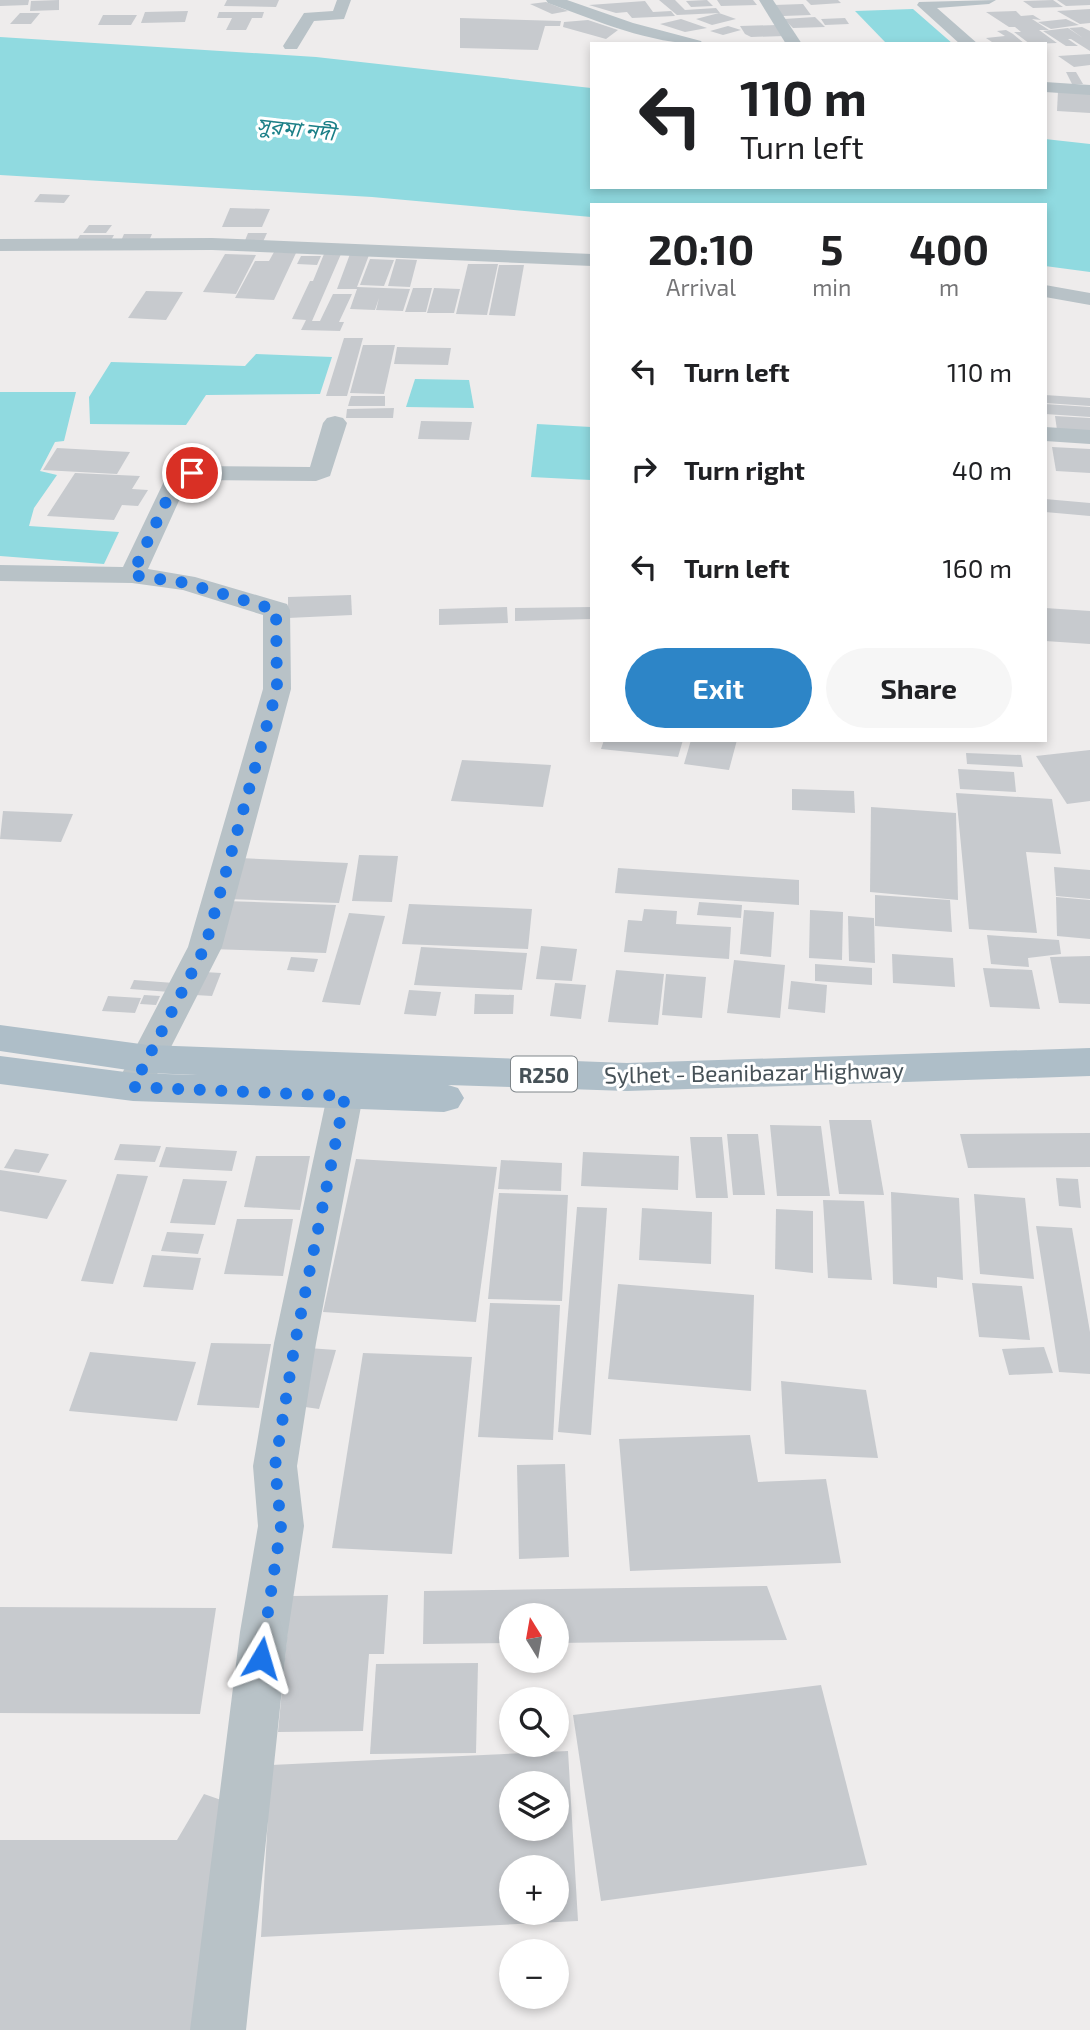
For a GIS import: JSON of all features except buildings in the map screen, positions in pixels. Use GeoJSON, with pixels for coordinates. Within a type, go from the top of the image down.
{"type":"FeatureCollection","features":[{"type":"Feature","properties":{"kind":"main road","name":"Sylhet - Beanibazar Highway"},"geometry":{"type":"LineString","coordinates":[[0,1038],[141,1073],[345,1096],[619,1101],[1090,1086]]}},
{"type":"Feature","properties":{"kind":"main road","name":"Sylhet - Beanibazar Highway"},"geometry":{"type":"LineString","coordinates":[[0,1070],[141,1073],[257,1065],[627,1077],[1090,1062]]}},
{"type":"Feature","properties":{"kind":"street"},"geometry":{"type":"LineString","coordinates":[[291,46],[309,16],[339,16],[344,0]]}},
{"type":"Feature","properties":{"kind":"street"},"geometry":{"type":"LineString","coordinates":[[553,0],[628,26],[688,42]]}},
{"type":"Feature","properties":{"kind":"street"},"geometry":{"type":"LineString","coordinates":[[766,0],[793,42]]}},
{"type":"Feature","properties":{"kind":"street"},"geometry":{"type":"LineString","coordinates":[[968,42],[924,5],[989,0]]}},
{"type":"Feature","properties":{"kind":"street"},"geometry":{"type":"LineString","coordinates":[[1047,87],[1090,90]]}},
{"type":"Feature","properties":{"kind":"street"},"geometry":{"type":"LineString","coordinates":[[0,245],[212,244],[590,260]]}},
{"type":"Feature","properties":{"kind":"street"},"geometry":{"type":"LineString","coordinates":[[1047,291],[1090,299]]}},
{"type":"Feature","properties":{"kind":"street"},"geometry":{"type":"LineString","coordinates":[[132,575],[177,478],[192,473],[316,474],[321,471],[335,423]]}},
{"type":"Feature","properties":{"kind":"street"},"geometry":{"type":"LineString","coordinates":[[1047,434],[1090,437]]}},
{"type":"Feature","properties":{"kind":"street"},"geometry":{"type":"LineString","coordinates":[[0,573],[132,575],[186,583],[276,610],[277,689],[205,947],[141,1073]]}},
{"type":"Feature","properties":{"kind":"street"},"geometry":{"type":"LineString","coordinates":[[218,2030],[264,1632],[281,1526],[275,1466],[295,1343],[345,1096]]}},
{"type":"Feature","properties":{"kind":"water"},"geometry":{"type":"Polygon","coordinates":[[[913,9],[951,42],[885,42],[855,11],[913,9]]]}},
{"type":"Feature","properties":{"kind":"water","name":"সুরমা নদী"},"geometry":{"type":"Polygon","coordinates":[[[0,37],[316,57],[590,88],[590,189],[1047,189],[1047,139],[1090,144],[1090,272],[1047,266],[1047,203],[590,203],[590,217],[372,197],[0,175],[0,37]]]}},
{"type":"Feature","properties":{"kind":"water"},"geometry":{"type":"Polygon","coordinates":[[[256,354],[332,357],[320,394],[206,395],[186,425],[90,424],[89,397],[111,362],[245,366],[256,354]]]}},
{"type":"Feature","properties":{"kind":"water"},"geometry":{"type":"Polygon","coordinates":[[[415,379],[469,380],[474,408],[406,407],[415,379]]]}},
{"type":"Feature","properties":{"kind":"water"},"geometry":{"type":"Polygon","coordinates":[[[0,392],[76,392],[64,441],[55,442],[40,471],[57,475],[34,508],[29,526],[119,532],[104,564],[0,556],[0,392]]]}},
{"type":"Feature","properties":{"kind":"water"},"geometry":{"type":"Polygon","coordinates":[[[537,424],[590,427],[590,480],[531,477],[537,424]]]}},
{"type":"Feature","properties":{"kind":"route"},"geometry":{"type":"LineString","coordinates":[[192,473],[177,478],[132,575],[186,583],[276,610],[277,689],[205,947],[133,1087],[345,1096],[295,1343],[275,1466],[281,1526],[261,1658]]}}]}
